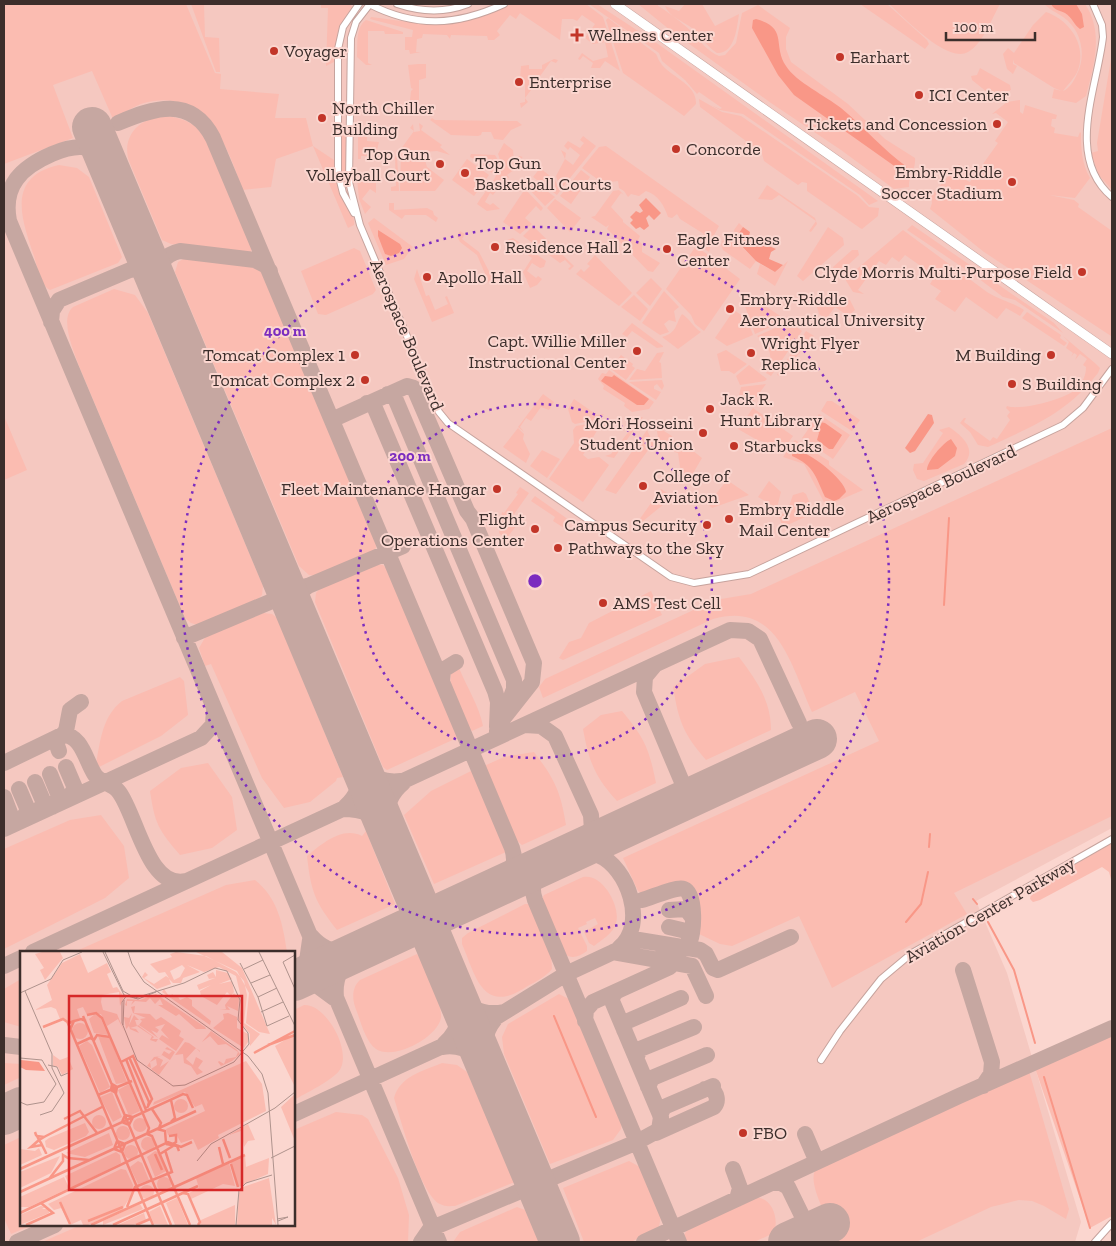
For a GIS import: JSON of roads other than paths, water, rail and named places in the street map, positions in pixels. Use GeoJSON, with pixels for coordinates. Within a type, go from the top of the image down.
{"type":"FeatureCollection","features":[{"type":"Feature","properties":{"kind":"main road"},"geometry":{"type":"LineString","coordinates":[[615,4],[1112,354]]}},
{"type":"Feature","properties":{"kind":"street","name":"Aerospace Boulevard"},"geometry":{"type":"LineString","coordinates":[[359,4],[340,36],[338,126],[340,183],[360,225],[442,417],[662,572],[683,581],[705,582],[741,576],[756,571],[1062,425],[1083,408],[1112,369]]}},
{"type":"Feature","properties":{"kind":"street","name":"Aerospace Boulevard"},"geometry":{"type":"LineString","coordinates":[[360,225],[349,182],[353,28],[370,4]]}},
{"type":"Feature","properties":{"kind":"street"},"geometry":{"type":"LineString","coordinates":[[370,4],[399,18],[423,22],[468,18],[504,4]]}},
{"type":"Feature","properties":{"kind":"street"},"geometry":{"type":"LineString","coordinates":[[397,4],[423,10],[441,10],[468,4]]}},
{"type":"Feature","properties":{"kind":"street"},"geometry":{"type":"LineString","coordinates":[[1093,4],[1102,25],[1103,37],[1087,130],[1087,154],[1096,178],[1112,197]]}},
{"type":"Feature","properties":{"kind":"street"},"geometry":{"type":"LineString","coordinates":[[338,126],[350,126]]}},
{"type":"Feature","properties":{"kind":"street","name":"Aviation Center Parkway"},"geometry":{"type":"LineString","coordinates":[[821,1060],[881,979],[912,953],[1112,839]]}},
{"type":"Feature","properties":{"kind":"street"},"geometry":{"type":"LineString","coordinates":[[1095,1242],[1112,1223]]}},
{"type":"Feature","properties":{"kind":"waterway"},"geometry":{"type":"LineString","coordinates":[[944,605],[949,518]]}},
{"type":"Feature","properties":{"kind":"waterway"},"geometry":{"type":"LineString","coordinates":[[929,847],[930,834]]}},
{"type":"Feature","properties":{"kind":"waterway"},"geometry":{"type":"LineString","coordinates":[[906,922],[921,904],[928,872]]}},
{"type":"Feature","properties":{"kind":"waterway"},"geometry":{"type":"LineString","coordinates":[[973,899],[977,904]]}},
{"type":"Feature","properties":{"kind":"waterway"},"geometry":{"type":"LineString","coordinates":[[988,922],[1014,970],[1035,1043]]}},
{"type":"Feature","properties":{"kind":"waterway"},"geometry":{"type":"LineString","coordinates":[[554,1016],[596,1117]]}},
{"type":"Feature","properties":{"kind":"waterway"},"geometry":{"type":"LineString","coordinates":[[1044,1077],[1090,1228]]}},
{"type":"Feature","properties":{"kind":"place","name":"Wellness Center"},"geometry":{"type":"Point","coordinates":[577,35]}},
{"type":"Feature","properties":{"kind":"place","name":"Voyager"},"geometry":{"type":"Point","coordinates":[274,51]}},
{"type":"Feature","properties":{"kind":"place","name":"Earhart"},"geometry":{"type":"Point","coordinates":[840,57]}},
{"type":"Feature","properties":{"kind":"place","name":"Enterprise"},"geometry":{"type":"Point","coordinates":[519,82]}},
{"type":"Feature","properties":{"kind":"place","name":"ICI Center"},"geometry":{"type":"Point","coordinates":[919,95]}},
{"type":"Feature","properties":{"kind":"place","name":"North Chiller Building"},"geometry":{"type":"Point","coordinates":[322,118]}},
{"type":"Feature","properties":{"kind":"place","name":"Tickets and Concession"},"geometry":{"type":"Point","coordinates":[997,124]}},
{"type":"Feature","properties":{"kind":"place","name":"Concorde"},"geometry":{"type":"Point","coordinates":[676,149]}},
{"type":"Feature","properties":{"kind":"place","name":"Top Gun Volleyball Court"},"geometry":{"type":"Point","coordinates":[440,164]}},
{"type":"Feature","properties":{"kind":"place","name":"Top Gun Basketball Courts"},"geometry":{"type":"Point","coordinates":[465,173]}},
{"type":"Feature","properties":{"kind":"place","name":"Embry-Riddle Soccer Stadium"},"geometry":{"type":"Point","coordinates":[1012,182]}},
{"type":"Feature","properties":{"kind":"place","name":"Residence Hall 2"},"geometry":{"type":"Point","coordinates":[495,247]}},
{"type":"Feature","properties":{"kind":"place","name":"Eagle Fitness Center"},"geometry":{"type":"Point","coordinates":[667,249]}},
{"type":"Feature","properties":{"kind":"place","name":"Clyde Morris Multi-Purpose Field"},"geometry":{"type":"Point","coordinates":[1082,272]}},
{"type":"Feature","properties":{"kind":"place","name":"Apollo Hall"},"geometry":{"type":"Point","coordinates":[427,277]}},
{"type":"Feature","properties":{"kind":"place","name":"Embry-Riddle Aeronautical University"},"geometry":{"type":"Point","coordinates":[730,309]}},
{"type":"Feature","properties":{"kind":"place","name":"Capt. Willie Miller Instructional Center"},"geometry":{"type":"Point","coordinates":[637,351]}},
{"type":"Feature","properties":{"kind":"place","name":"Wright Flyer Replica"},"geometry":{"type":"Point","coordinates":[751,353]}},
{"type":"Feature","properties":{"kind":"place","name":"Tomcat Complex 1"},"geometry":{"type":"Point","coordinates":[355,355]}},
{"type":"Feature","properties":{"kind":"place","name":"M Building"},"geometry":{"type":"Point","coordinates":[1051,355]}},
{"type":"Feature","properties":{"kind":"place","name":"Tomcat Complex 2"},"geometry":{"type":"Point","coordinates":[365,380]}},
{"type":"Feature","properties":{"kind":"place","name":"S Building"},"geometry":{"type":"Point","coordinates":[1012,384]}},
{"type":"Feature","properties":{"kind":"place","name":"Jack R. Hunt Library"},"geometry":{"type":"Point","coordinates":[710,409]}},
{"type":"Feature","properties":{"kind":"place","name":"Mori Hosseini Student Union"},"geometry":{"type":"Point","coordinates":[703,433]}},
{"type":"Feature","properties":{"kind":"place","name":"Starbucks"},"geometry":{"type":"Point","coordinates":[734,446]}},
{"type":"Feature","properties":{"kind":"place","name":"College of Aviation"},"geometry":{"type":"Point","coordinates":[643,486]}},
{"type":"Feature","properties":{"kind":"place","name":"Fleet Maintenance Hangar"},"geometry":{"type":"Point","coordinates":[497,489]}},
{"type":"Feature","properties":{"kind":"place","name":"Embry Riddle Mail Center"},"geometry":{"type":"Point","coordinates":[729,519]}},
{"type":"Feature","properties":{"kind":"place","name":"Campus Security"},"geometry":{"type":"Point","coordinates":[707,525]}},
{"type":"Feature","properties":{"kind":"place","name":"Flight Operations Center"},"geometry":{"type":"Point","coordinates":[535,529]}},
{"type":"Feature","properties":{"kind":"place","name":"Pathways to the Sky"},"geometry":{"type":"Point","coordinates":[558,548]}},
{"type":"Feature","properties":{"kind":"place","name":"AMS Test Cell"},"geometry":{"type":"Point","coordinates":[603,603]}},
{"type":"Feature","properties":{"kind":"place","name":"FBO"},"geometry":{"type":"Point","coordinates":[743,1133]}}]}
